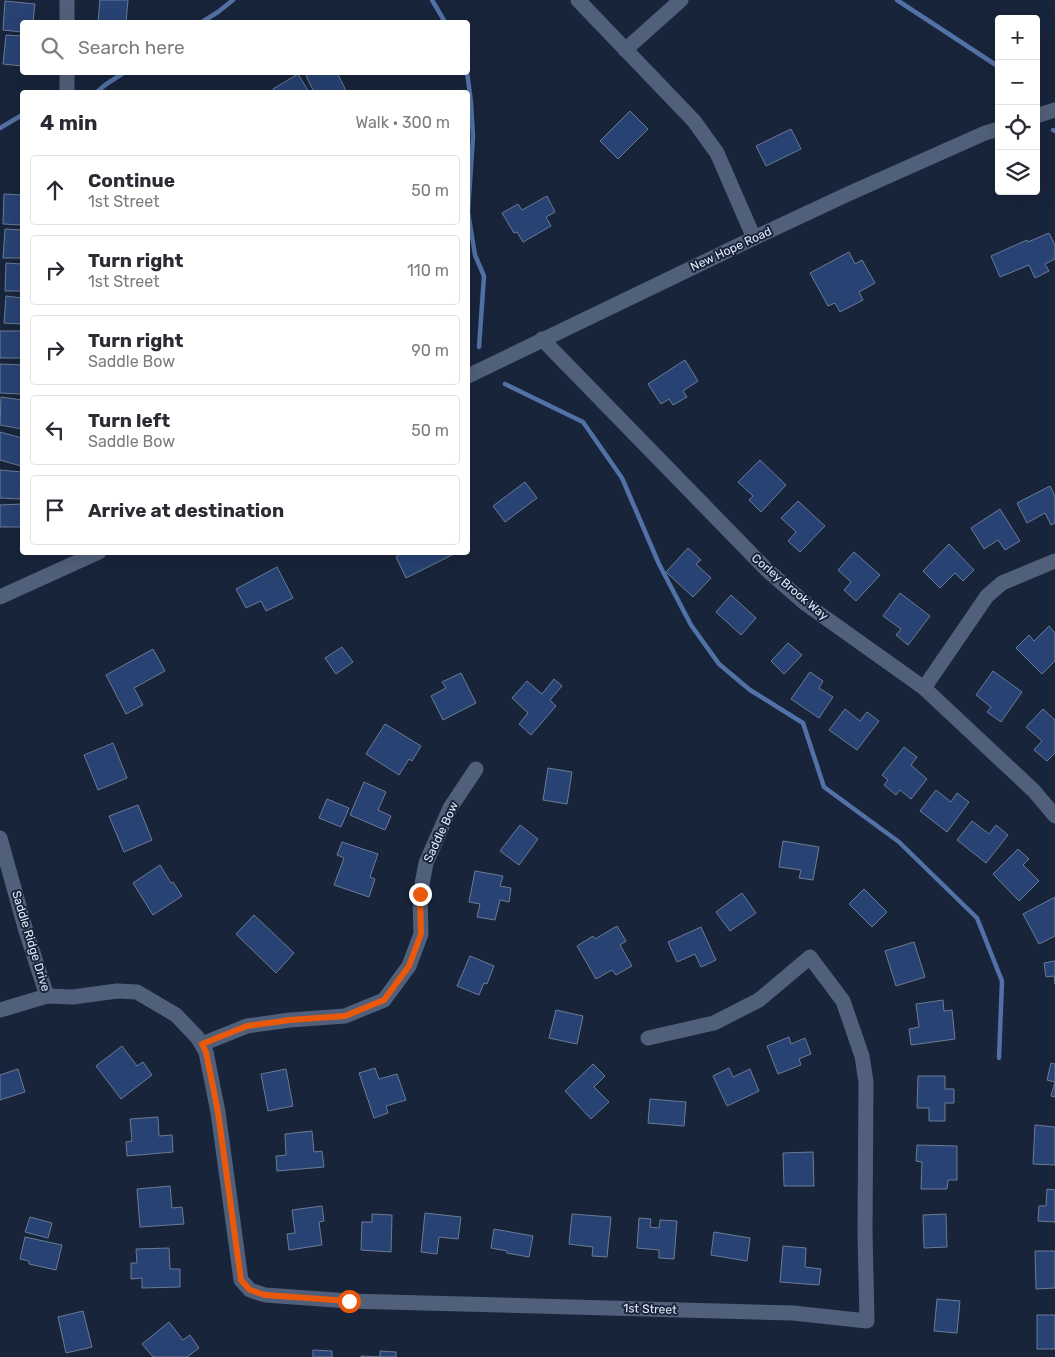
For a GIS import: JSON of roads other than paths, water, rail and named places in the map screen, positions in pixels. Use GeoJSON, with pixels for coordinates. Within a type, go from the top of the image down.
{"type":"FeatureCollection","features":[{"type":"Feature","properties":{"kind":"street"},"geometry":{"type":"LineString","coordinates":[[67,20],[68,0]]}},
{"type":"Feature","properties":{"kind":"street"},"geometry":{"type":"LineString","coordinates":[[578,0],[694,121],[717,153],[754,238]]}},
{"type":"Feature","properties":{"kind":"street"},"geometry":{"type":"LineString","coordinates":[[625,50],[681,0]]}},
{"type":"Feature","properties":{"kind":"street"},"geometry":{"type":"LineString","coordinates":[[67,75],[67,90]]}},
{"type":"Feature","properties":{"kind":"street"},"geometry":{"type":"LineString","coordinates":[[1040,115],[1055,110]]}},
{"type":"Feature","properties":{"kind":"street","name":"New Hope Road"},"geometry":{"type":"LineString","coordinates":[[470,375],[848,194],[995,130]]}},
{"type":"Feature","properties":{"kind":"street","name":"Corley Brook Way"},"geometry":{"type":"LineString","coordinates":[[542,339],[767,570],[806,604],[924,688],[1034,791],[1055,816]]}},
{"type":"Feature","properties":{"kind":"street"},"geometry":{"type":"LineString","coordinates":[[0,598],[72,558],[86,555]]}},
{"type":"Feature","properties":{"kind":"street"},"geometry":{"type":"LineString","coordinates":[[924,688],[987,596],[1002,583],[1055,561]]}},
{"type":"Feature","properties":{"kind":"street","name":"Saddle Bow"},"geometry":{"type":"LineString","coordinates":[[202,1044],[247,1026],[290,1020],[345,1016],[384,1000],[409,966],[421,934],[420,894],[426,863],[450,808],[476,769]]}},
{"type":"Feature","properties":{"kind":"street","name":"Saddle Ridge Drive"},"geometry":{"type":"LineString","coordinates":[[0,838],[47,996],[73,997],[97,994]]}},
{"type":"Feature","properties":{"kind":"street","name":"1st Street"},"geometry":{"type":"LineString","coordinates":[[97,994],[116,991],[137,992],[176,1015],[202,1044],[206,1052],[218,1112],[241,1280],[250,1290],[265,1295],[349,1301],[793,1313],[867,1321],[865,1232],[866,1082],[862,1056],[843,1001],[810,957],[759,1000],[714,1023],[648,1038]]}},
{"type":"Feature","properties":{"kind":"street"},"geometry":{"type":"LineString","coordinates":[[0,1010],[47,996]]}},
{"type":"Feature","properties":{"kind":"waterway"},"geometry":{"type":"LineString","coordinates":[[205,20],[233,0]]}},
{"type":"Feature","properties":{"kind":"waterway"},"geometry":{"type":"LineString","coordinates":[[432,0],[444,20]]}},
{"type":"Feature","properties":{"kind":"waterway"},"geometry":{"type":"LineString","coordinates":[[897,0],[995,64]]}},
{"type":"Feature","properties":{"kind":"waterway"},"geometry":{"type":"LineString","coordinates":[[99,90],[120,75]]}},
{"type":"Feature","properties":{"kind":"waterway"},"geometry":{"type":"LineString","coordinates":[[467,75],[469,90]]}},
{"type":"Feature","properties":{"kind":"waterway"},"geometry":{"type":"LineString","coordinates":[[470,94],[473,137],[470,182]]}},
{"type":"Feature","properties":{"kind":"waterway"},"geometry":{"type":"LineString","coordinates":[[0,128],[20,116]]}},
{"type":"Feature","properties":{"kind":"waterway"},"geometry":{"type":"LineString","coordinates":[[470,224],[475,255],[484,276],[479,347]]}},
{"type":"Feature","properties":{"kind":"waterway"},"geometry":{"type":"LineString","coordinates":[[505,384],[583,422],[622,478],[659,564],[691,625],[719,664],[750,690],[803,723],[824,787],[899,842],[977,918],[1002,981],[999,1058]]}}]}
